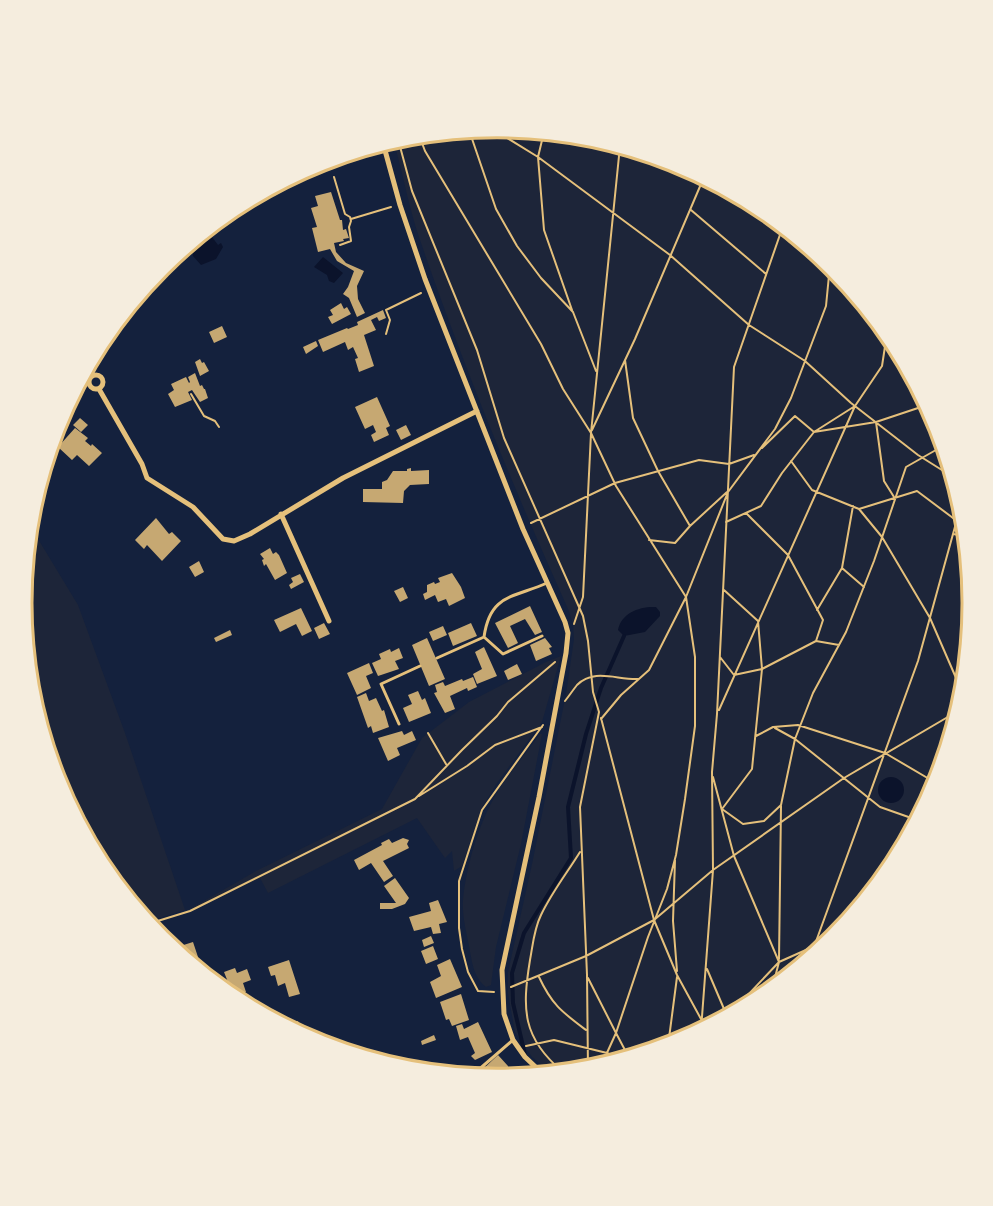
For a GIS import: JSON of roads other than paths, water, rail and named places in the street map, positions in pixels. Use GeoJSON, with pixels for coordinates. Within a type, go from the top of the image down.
{"type":"FeatureCollection","features":[{"type":"Feature","properties":{"kind":"street"},"geometry":{"type":"LineString","coordinates":[[385,152],[400,205],[429,290],[523,529],[548,582],[568,633],[539,797],[505,951],[502,991],[504,1014],[517,1047],[535,1066]]}},
{"type":"Feature","properties":{"kind":"street"},"geometry":{"type":"LineString","coordinates":[[99,388],[142,464],[147,478],[193,507],[223,539],[234,541],[250,534],[343,478],[477,411]]}},
{"type":"Feature","properties":{"kind":"street"},"geometry":{"type":"LineString","coordinates":[[281,514],[329,621]]}},
{"type":"Feature","properties":{"kind":"lane"},"geometry":{"type":"LineString","coordinates":[[484,637],[489,614],[495,606],[504,599],[525,593],[548,582]]}},
{"type":"Feature","properties":{"kind":"lane"},"geometry":{"type":"LineString","coordinates":[[484,637],[503,654],[542,636]]}},
{"type":"Feature","properties":{"kind":"lane"},"geometry":{"type":"LineString","coordinates":[[437,658],[484,637]]}},
{"type":"Feature","properties":{"kind":"lane"},"geometry":{"type":"LineString","coordinates":[[399,724],[381,684],[420,666]]}},
{"type":"Feature","properties":{"kind":"lane"},"geometry":{"type":"LineString","coordinates":[[481,1068],[513,1040]]}},
{"type":"Feature","properties":{"kind":"waterway"},"geometry":{"type":"LineString","coordinates":[[525,1055],[513,1003],[512,973],[524,933],[571,858],[568,807],[586,734],[601,688],[624,636]]}}]}
